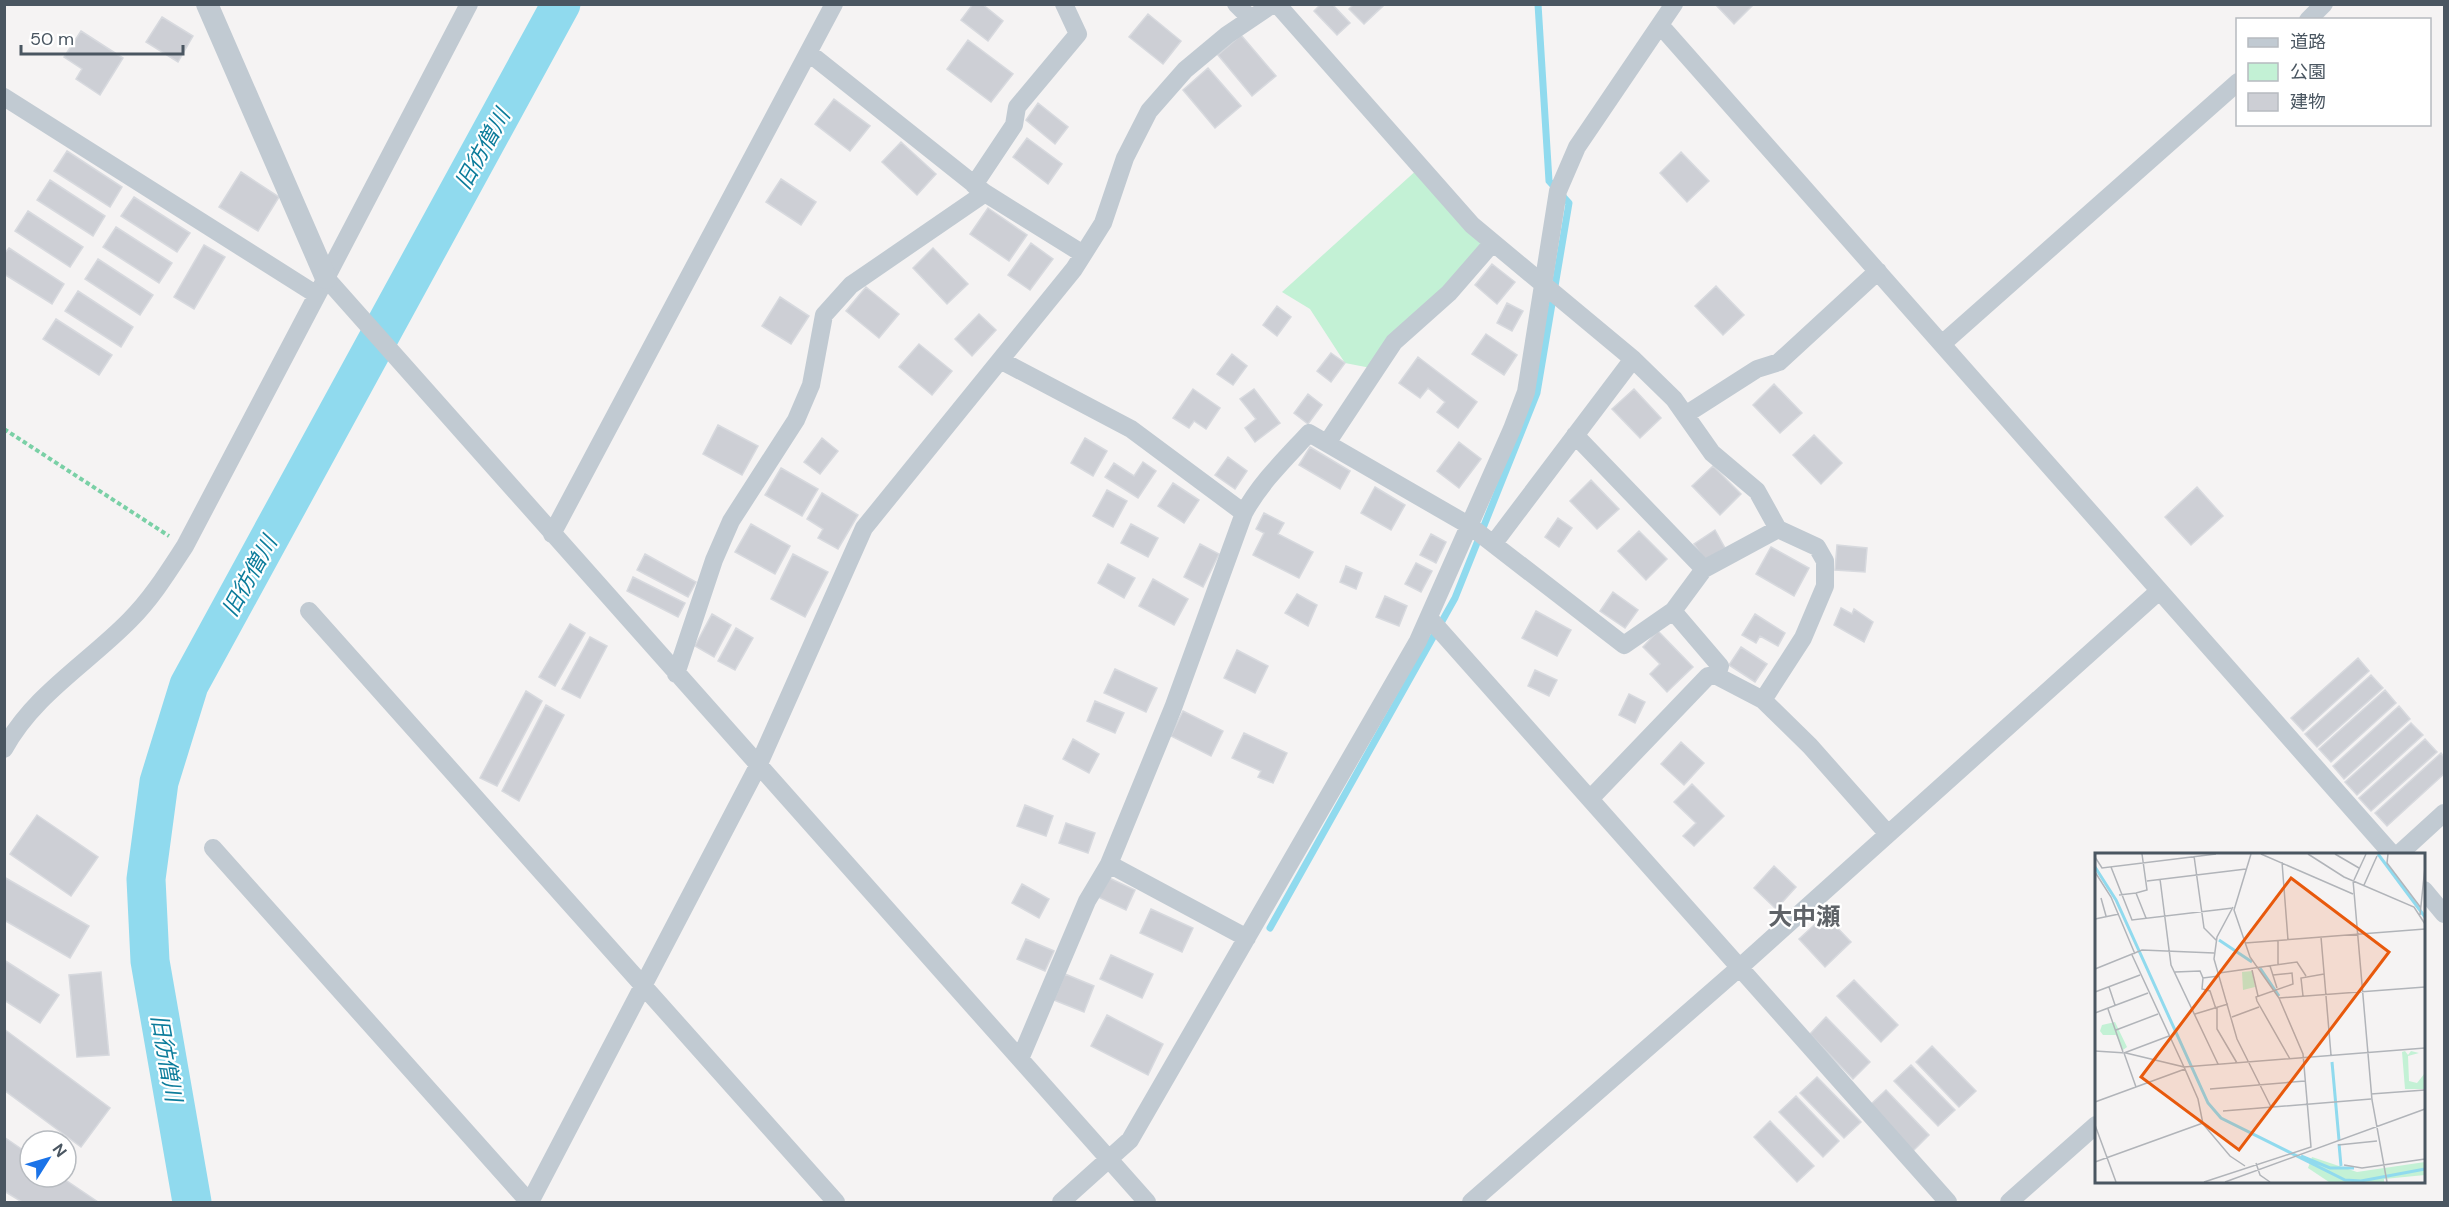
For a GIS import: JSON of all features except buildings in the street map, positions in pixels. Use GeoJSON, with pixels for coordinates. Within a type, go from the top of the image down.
{"type":"FeatureCollection","features":[{"type":"Feature","properties":{"kind":"street"},"geometry":{"type":"LineString","coordinates":[[207,4],[322,286]]}},
{"type":"Feature","properties":{"kind":"street"},"geometry":{"type":"LineString","coordinates":[[4,749],[22,722],[47,694],[69,672],[129,621],[147,601],[185,546],[469,4]]}},
{"type":"Feature","properties":{"kind":"street"},"geometry":{"type":"LineString","coordinates":[[552,534],[834,4]]}},
{"type":"Feature","properties":{"kind":"street"},"geometry":{"type":"LineString","coordinates":[[676,674],[714,560],[731,521],[796,420],[812,385],[824,315],[851,285],[980,189],[1014,125],[1017,107],[1078,34],[1064,4]]}},
{"type":"Feature","properties":{"kind":"street"},"geometry":{"type":"LineString","coordinates":[[1236,4],[1251,19]]}},
{"type":"Feature","properties":{"kind":"street"},"geometry":{"type":"LineString","coordinates":[[213,848],[530,1203],[758,766],[864,528],[1074,269],[1102,223],[1125,158],[1149,111],[1185,70],[1227,35],[1275,4],[1472,225],[1633,359],[1674,399],[1712,453],[1757,491],[1778,529],[1817,547],[1825,561],[1825,586],[1803,638],[1763,699]]}},
{"type":"Feature","properties":{"kind":"street"},"geometry":{"type":"LineString","coordinates":[[1061,1203],[1130,1140],[1413,651],[1470,526],[1526,392],[1557,195],[1577,147],[1674,4]]}},
{"type":"Feature","properties":{"kind":"street"},"geometry":{"type":"LineString","coordinates":[[2310,18],[2324,4]]}},
{"type":"Feature","properties":{"kind":"street"},"geometry":{"type":"LineString","coordinates":[[1660,25],[2390,853]]}},
{"type":"Feature","properties":{"kind":"street"},"geometry":{"type":"LineString","coordinates":[[809,53],[980,189],[1083,254]]}},
{"type":"Feature","properties":{"kind":"street"},"geometry":{"type":"LineString","coordinates":[[1942,344],[2236,84]]}},
{"type":"Feature","properties":{"kind":"street"},"geometry":{"type":"LineString","coordinates":[[4,97],[322,286],[552,534],[1147,1203]]}},
{"type":"Feature","properties":{"kind":"street"},"geometry":{"type":"LineString","coordinates":[[1327,443],[1394,342],[1449,293],[1494,244]]}},
{"type":"Feature","properties":{"kind":"street"},"geometry":{"type":"LineString","coordinates":[[1686,415],[1757,369],[1779,362],[1878,272]]}},
{"type":"Feature","properties":{"kind":"street"},"geometry":{"type":"LineString","coordinates":[[1494,543],[1633,359]]}},
{"type":"Feature","properties":{"kind":"street"},"geometry":{"type":"LineString","coordinates":[[1000,360],[1131,429],[1244,513]]}},
{"type":"Feature","properties":{"kind":"street"},"geometry":{"type":"LineString","coordinates":[[1020,1059],[1087,901],[1110,864],[1173,708],[1244,513],[1264,484],[1309,433],[1470,526],[1624,645],[1673,611],[1704,568],[1778,529]]}},
{"type":"Feature","properties":{"kind":"street"},"geometry":{"type":"LineString","coordinates":[[1575,435],[1704,568]]}},
{"type":"Feature","properties":{"kind":"street"},"geometry":{"type":"LineString","coordinates":[[1471,1203],[1740,968],[2159,591]]}},
{"type":"Feature","properties":{"kind":"street"},"geometry":{"type":"LineString","coordinates":[[309,611],[836,1203]]}},
{"type":"Feature","properties":{"kind":"street"},"geometry":{"type":"LineString","coordinates":[[1673,611],[1720,666],[1717,676]]}},
{"type":"Feature","properties":{"kind":"street"},"geometry":{"type":"LineString","coordinates":[[1429,618],[1948,1203]]}},
{"type":"Feature","properties":{"kind":"street"},"geometry":{"type":"LineString","coordinates":[[1590,799],[1708,676],[1717,676],[1763,699],[1810,746],[1888,834]]}},
{"type":"Feature","properties":{"kind":"street"},"geometry":{"type":"LineString","coordinates":[[2401,853],[2445,813]]}},
{"type":"Feature","properties":{"kind":"street"},"geometry":{"type":"LineString","coordinates":[[1110,864],[1247,938]]}},
{"type":"Feature","properties":{"kind":"street"},"geometry":{"type":"LineString","coordinates":[[2425,891],[2445,914]]}},
{"type":"Feature","properties":{"kind":"street"},"geometry":{"type":"LineString","coordinates":[[2009,1203],[2095,1127]]}},
{"type":"Feature","properties":{"kind":"path"},"geometry":{"type":"LineString","coordinates":[[4,429],[185,546]]}},
{"type":"Feature","properties":{"kind":"green space"},"geometry":{"type":"Polygon","coordinates":[[[1419,168],[1489,247],[1376,369],[1345,363],[1310,309],[1282,292],[1419,168]]]}},
{"type":"Feature","properties":{"kind":"waterway","name":"旧彷僧川"},"geometry":{"type":"LineString","coordinates":[[192,1202],[150,961],[146,879],[159,782],[189,685],[561,4]]}},
{"type":"Feature","properties":{"kind":"waterway"},"geometry":{"type":"LineString","coordinates":[[1270,928],[1455,598],[1537,393],[1569,203],[1549,181],[1538,4]]}},
{"type":"Feature","properties":{"kind":"district","name":"大中瀬"},"geometry":{"type":"Point","coordinates":[1804,917]}}]}
